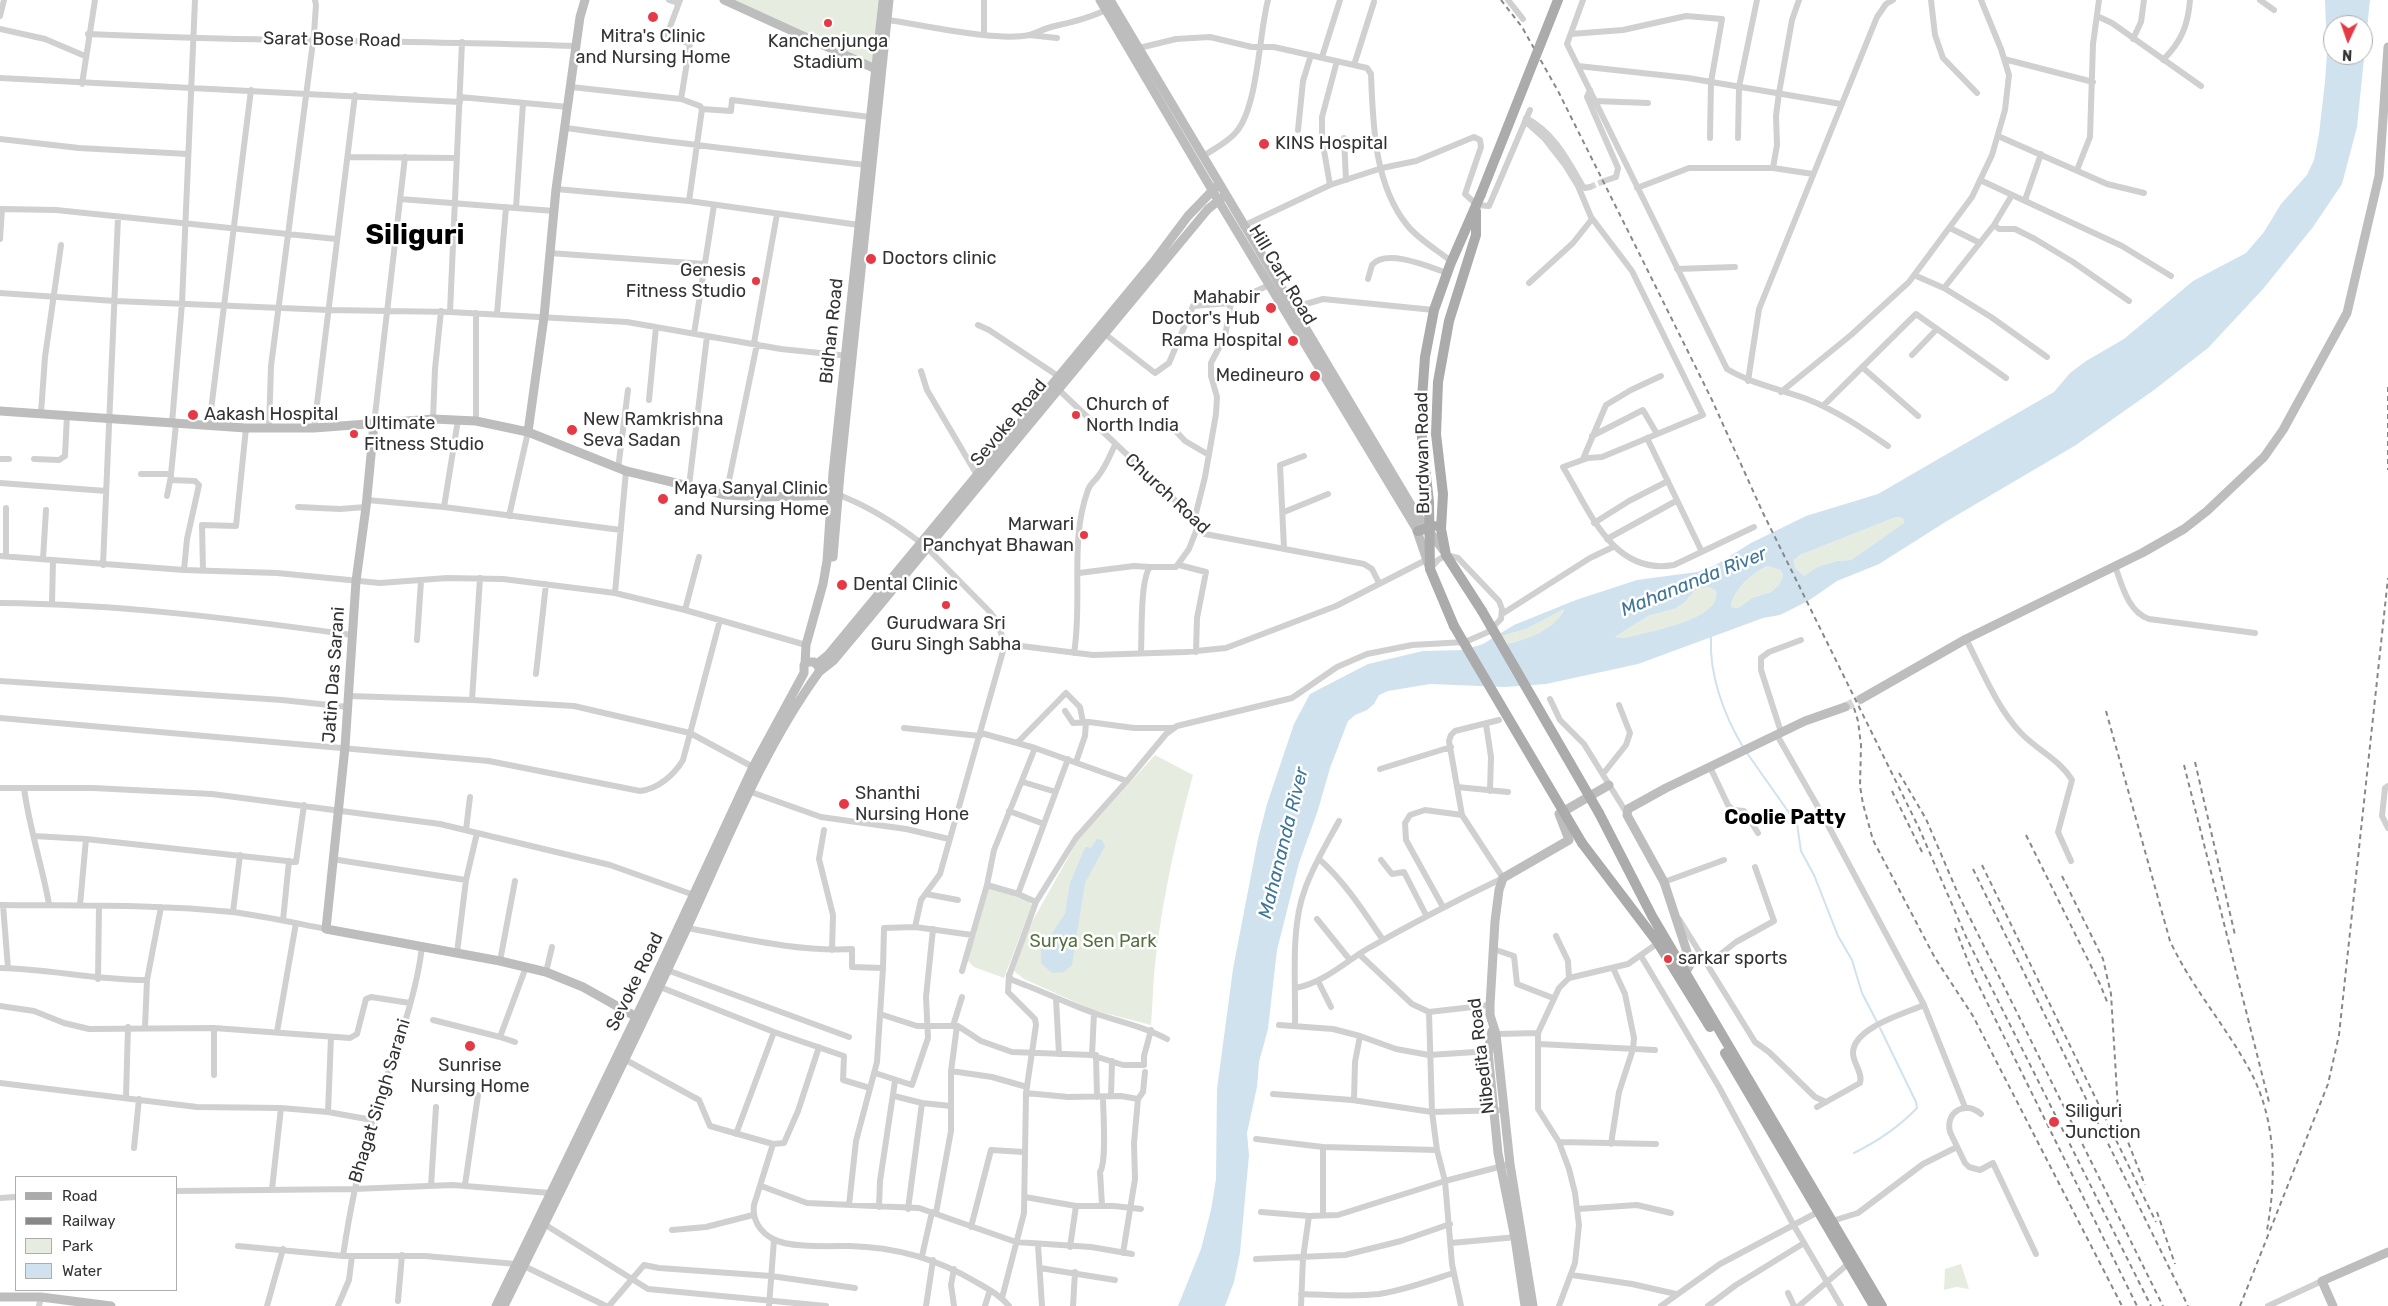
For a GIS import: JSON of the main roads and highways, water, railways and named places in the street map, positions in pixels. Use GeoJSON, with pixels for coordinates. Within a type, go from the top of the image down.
{"type":"FeatureCollection","features":[{"type":"Feature","properties":{"kind":"main road"},"geometry":{"type":"LineString","coordinates":[[528,432],[544,317],[556,189],[584,0]]}},
{"type":"Feature","properties":{"kind":"main road"},"geometry":{"type":"LineString","coordinates":[[724,0],[879,70]]}},
{"type":"Feature","properties":{"kind":"main road","name":"Bidhan Road"},"geometry":{"type":"LineString","coordinates":[[812,668],[808,646],[830,577],[835,495],[879,70],[883,0]]}},
{"type":"Feature","properties":{"kind":"main road","name":"Bidhan Road"},"geometry":{"type":"LineString","coordinates":[[852,325],[859,225],[865,205],[865,165],[870,117],[890,0]]}},
{"type":"Feature","properties":{"kind":"main road","name":"Hill Cart Road"},"geometry":{"type":"LineString","coordinates":[[1100,0],[1222,198],[1269,285],[1418,531],[1428,564],[1454,626],[1582,843],[1658,943],[1818,1212],[1829,1223]]}},
{"type":"Feature","properties":{"kind":"main road","name":"Hill Cart Road"},"geometry":{"type":"LineString","coordinates":[[1110,0],[1202,157],[1215,187]]}},
{"type":"Feature","properties":{"kind":"main road","name":"Burdwan Road"},"geometry":{"type":"LineString","coordinates":[[1429,528],[1429,502],[1422,440],[1422,398],[1426,357],[1434,310],[1447,273],[1477,205],[1558,0]]}},
{"type":"Feature","properties":{"kind":"main road"},"geometry":{"type":"LineString","coordinates":[[1861,699],[1966,639],[2115,566],[2184,529],[2264,457],[2283,430],[2347,313],[2379,176],[2388,47]]}},
{"type":"Feature","properties":{"kind":"main road","name":"Sevoke Road"},"geometry":{"type":"LineString","coordinates":[[923,546],[1058,389],[1062,378],[1133,285],[1215,187]]}},
{"type":"Feature","properties":{"kind":"main road","name":"Hill Cart Road"},"geometry":{"type":"LineString","coordinates":[[1222,198],[1243,226],[1417,515],[1429,528],[1482,611],[1599,813],[1635,886],[1829,1223]]}},
{"type":"Feature","properties":{"kind":"main road","name":"Sevoke Road"},"geometry":{"type":"LineString","coordinates":[[496,1306],[544,1224],[554,1194],[624,1059],[639,1019],[660,987],[687,928],[698,896],[753,767],[812,668],[833,661],[976,475],[1062,378],[1105,334],[1208,209],[1222,198]]}},
{"type":"Feature","properties":{"kind":"main road","name":"Burdwan Road"},"geometry":{"type":"LineString","coordinates":[[1446,555],[1440,521],[1443,494],[1436,434],[1439,375],[1449,321],[1476,235],[1477,205]]}},
{"type":"Feature","properties":{"kind":"main road"},"geometry":{"type":"LineString","coordinates":[[1133,285],[1141,291]]}},
{"type":"Feature","properties":{"kind":"main road"},"geometry":{"type":"LineString","coordinates":[[0,411],[246,428],[314,428],[433,418],[476,421],[528,432],[622,470],[726,495],[764,498],[835,495]]}},
{"type":"Feature","properties":{"kind":"main road","name":"Jatin Das Sarani"},"geometry":{"type":"LineString","coordinates":[[374,424],[356,581],[346,747],[332,859],[326,929],[500,961],[546,972],[583,987],[639,1019]]}},
{"type":"Feature","properties":{"kind":"main road"},"geometry":{"type":"LineString","coordinates":[[1418,531],[1429,528],[1440,521]]}},
{"type":"Feature","properties":{"kind":"main road","name":"Hill Cart Road"},"geometry":{"type":"LineString","coordinates":[[1428,564],[1429,528]]}},
{"type":"Feature","properties":{"kind":"main road","name":"Sevoke Road"},"geometry":{"type":"LineString","coordinates":[[504,1306],[520,1265],[554,1194],[698,896],[797,702],[812,668]]}},
{"type":"Feature","properties":{"kind":"main road"},"geometry":{"type":"LineString","coordinates":[[1685,973],[1690,965],[1677,916],[1664,882],[1626,812],[1666,788],[1779,733],[1805,721],[1845,707]]}},
{"type":"Feature","properties":{"kind":"main road","name":"Nibedita Road"},"geometry":{"type":"LineString","coordinates":[[1532,1306],[1506,1165],[1505,1110],[1493,1051],[1494,1030],[1490,1005],[1499,890],[1503,878],[1569,840],[1558,814],[1610,785]]}},
{"type":"Feature","properties":{"kind":"main road"},"geometry":{"type":"LineString","coordinates":[[1493,1051],[1494,1110],[1506,1165]]}},
{"type":"Feature","properties":{"kind":"main road"},"geometry":{"type":"LineString","coordinates":[[1829,1223],[1848,1264],[1874,1306]]}},
{"type":"Feature","properties":{"kind":"main road"},"geometry":{"type":"LineString","coordinates":[[1829,1223],[1882,1306]]}},
{"type":"Feature","properties":{"kind":"main road"},"geometry":{"type":"LineString","coordinates":[[1519,1237],[1525,1306]]}},
{"type":"Feature","properties":{"kind":"main road"},"geometry":{"type":"LineString","coordinates":[[2332,1306],[2322,1281],[2388,1252]]}},
{"type":"Feature","properties":{"kind":"main road"},"geometry":{"type":"LineString","coordinates":[[0,1297],[111,1306]]}},
{"type":"Feature","properties":{"kind":"water"},"geometry":{"type":"Polygon","coordinates":[[[2325,0],[2370,0],[2368,15],[2326,15],[2325,0]]]}},
{"type":"Feature","properties":{"kind":"water","name":"Mahananda River"},"geometry":{"type":"Polygon","coordinates":[[[2326,65],[2363,65],[2357,127],[2342,184],[2313,227],[2263,289],[2208,348],[2154,390],[2076,445],[1947,521],[1879,564],[1837,581],[1808,601],[1780,615],[1763,618],[1638,664],[1546,684],[1505,687],[1430,684],[1388,691],[1379,695],[1374,704],[1367,710],[1355,715],[1348,721],[1330,768],[1318,810],[1299,863],[1277,950],[1268,1029],[1259,1062],[1257,1087],[1247,1133],[1249,1155],[1240,1253],[1234,1282],[1225,1306],[1178,1306],[1201,1249],[1211,1210],[1216,1179],[1217,1089],[1233,969],[1258,839],[1267,804],[1294,724],[1310,694],[1368,664],[1423,651],[1464,650],[1483,644],[1514,625],[1576,600],[1637,580],[1697,572],[1714,566],[1751,543],[1806,516],[1878,494],[2054,392],[2070,373],[2086,361],[2124,339],[2193,281],[2246,253],[2264,232],[2281,204],[2307,175],[2314,160],[2326,65]],[[1896,517],[1800,555],[1794,560],[1795,568],[1804,576],[1817,567],[1837,561],[1851,560],[1904,523],[1903,518],[1896,517]],[[1767,566],[1739,588],[1731,607],[1738,608],[1752,598],[1771,592],[1779,585],[1783,576],[1781,570],[1767,566]],[[1709,587],[1696,589],[1684,603],[1674,609],[1648,616],[1615,637],[1625,638],[1680,624],[1707,610],[1715,601],[1716,591],[1709,587]],[[1564,609],[1526,629],[1502,636],[1505,644],[1531,637],[1548,628],[1564,609]]]}},
{"type":"Feature","properties":{"kind":"water"},"geometry":{"type":"Polygon","coordinates":[[[1097,839],[1102,840],[1105,846],[1085,883],[1072,965],[1064,972],[1052,973],[1041,963],[1041,950],[1065,914],[1070,883],[1084,850],[1086,847],[1091,848],[1097,839]]]}},
{"type":"Feature","properties":{"kind":"waterway"},"geometry":{"type":"LineString","coordinates":[[1711,637],[1712,666],[1719,694],[1730,722],[1743,747]]}},
{"type":"Feature","properties":{"kind":"waterway"},"geometry":{"type":"LineString","coordinates":[[1747,753],[1797,824],[1801,851],[1814,875],[1838,936],[1852,960],[1862,993],[1877,1022]]}},
{"type":"Feature","properties":{"kind":"waterway"},"geometry":{"type":"LineString","coordinates":[[1854,1153],[1887,1134],[1917,1108],[1916,1102],[1880,1028]]}},
{"type":"Feature","properties":{"kind":"tunnel"},"geometry":{"type":"LineString","coordinates":[[1590,187],[1604,181]]}},
{"type":"Feature","properties":{"kind":"tunnel"},"geometry":{"type":"LineString","coordinates":[[1845,707],[1861,699]]}},
{"type":"Feature","properties":{"kind":"railway"},"geometry":{"type":"LineString","coordinates":[[1501,0],[1522,27],[1558,91],[1637,249],[1712,400],[1763,513],[1919,828],[1967,939],[2151,1306]]}},
{"type":"Feature","properties":{"kind":"railway"},"geometry":{"type":"LineString","coordinates":[[2388,387],[2388,470]]}},
{"type":"Feature","properties":{"kind":"railway"},"geometry":{"type":"LineString","coordinates":[[2240,1306],[2328,1084],[2339,1035],[2388,578]]}},
{"type":"Feature","properties":{"kind":"railway"},"geometry":{"type":"LineString","coordinates":[[1854,708],[1858,721],[1861,745],[1860,786],[1873,840],[1935,958],[1973,1016],[2122,1306]]}},
{"type":"Feature","properties":{"kind":"railway"},"geometry":{"type":"LineString","coordinates":[[2106,711],[2170,941],[2178,958],[2248,1067],[2264,1105],[2272,1146],[2273,1167],[2267,1230]]}},
{"type":"Feature","properties":{"kind":"railway"},"geometry":{"type":"LineString","coordinates":[[2195,762],[2235,935]]}},
{"type":"Feature","properties":{"kind":"railway"},"geometry":{"type":"LineString","coordinates":[[2184,765],[2269,1102]]}},
{"type":"Feature","properties":{"kind":"railway"},"geometry":{"type":"LineString","coordinates":[[1899,773],[1926,819],[1959,896],[2163,1306]]}},
{"type":"Feature","properties":{"kind":"railway"},"geometry":{"type":"LineString","coordinates":[[1892,791],[1923,854]]}},
{"type":"Feature","properties":{"kind":"railway"},"geometry":{"type":"LineString","coordinates":[[2026,835],[2100,984],[2108,1004]]}},
{"type":"Feature","properties":{"kind":"railway"},"geometry":{"type":"LineString","coordinates":[[1982,865],[2156,1222]]}},
{"type":"Feature","properties":{"kind":"railway"},"geometry":{"type":"LineString","coordinates":[[1973,869],[2188,1306]]}},
{"type":"Feature","properties":{"kind":"railway"},"geometry":{"type":"LineString","coordinates":[[2062,876],[2103,959],[2111,994],[2118,1109],[2124,1132],[2145,1185]]}},
{"type":"Feature","properties":{"kind":"railway"},"geometry":{"type":"LineString","coordinates":[[1955,928],[1973,974],[2137,1306]]}},
{"type":"Feature","properties":{"kind":"railway"},"geometry":{"type":"LineString","coordinates":[[2157,1212],[2175,1264]]}},
{"type":"Feature","properties":{"kind":"place","name":"Mitra's Clinic and Nursing Home"},"geometry":{"type":"Point","coordinates":[653,17]}},
{"type":"Feature","properties":{"kind":"place","name":"Kanchenjunga Stadium"},"geometry":{"type":"Point","coordinates":[828,23]}},
{"type":"Feature","properties":{"kind":"place","name":"KINS Hospital"},"geometry":{"type":"Point","coordinates":[1264,144]}},
{"type":"Feature","properties":{"kind":"place","name":"Doctors clinic"},"geometry":{"type":"Point","coordinates":[871,259]}},
{"type":"Feature","properties":{"kind":"place","name":"Genesis Fitness Studio"},"geometry":{"type":"Point","coordinates":[756,281]}},
{"type":"Feature","properties":{"kind":"place","name":"Mahabir Doctor's Hub"},"geometry":{"type":"Point","coordinates":[1271,308]}},
{"type":"Feature","properties":{"kind":"place","name":"Rama Hospital"},"geometry":{"type":"Point","coordinates":[1293,341]}},
{"type":"Feature","properties":{"kind":"place","name":"Medineuro"},"geometry":{"type":"Point","coordinates":[1315,376]}},
{"type":"Feature","properties":{"kind":"place","name":"Aakash Hospital"},"geometry":{"type":"Point","coordinates":[193,415]}},
{"type":"Feature","properties":{"kind":"place","name":"Church of North India"},"geometry":{"type":"Point","coordinates":[1076,415]}},
{"type":"Feature","properties":{"kind":"place","name":"New Ramkrishna Seva Sadan"},"geometry":{"type":"Point","coordinates":[572,430]}},
{"type":"Feature","properties":{"kind":"place","name":"Ultimate Fitness Studio"},"geometry":{"type":"Point","coordinates":[354,434]}},
{"type":"Feature","properties":{"kind":"place","name":"Maya Sanyal Clinic and Nursing Home"},"geometry":{"type":"Point","coordinates":[663,499]}},
{"type":"Feature","properties":{"kind":"place","name":"Marwari Panchyat Bhawan"},"geometry":{"type":"Point","coordinates":[1084,535]}},
{"type":"Feature","properties":{"kind":"place","name":"Dental Clinic"},"geometry":{"type":"Point","coordinates":[842,585]}},
{"type":"Feature","properties":{"kind":"place","name":"Gurudwara Sri Guru Singh Sabha"},"geometry":{"type":"Point","coordinates":[946,605]}},
{"type":"Feature","properties":{"kind":"place","name":"Shanthi Nursing Hone"},"geometry":{"type":"Point","coordinates":[844,804]}},
{"type":"Feature","properties":{"kind":"place","name":"sarkar sports"},"geometry":{"type":"Point","coordinates":[1668,959]}},
{"type":"Feature","properties":{"kind":"place","name":"Sunrise Nursing Home"},"geometry":{"type":"Point","coordinates":[470,1046]}},
{"type":"Feature","properties":{"kind":"place","name":"Siliguri Junction"},"geometry":{"type":"Point","coordinates":[2054,1122]}},
{"type":"Feature","properties":{"kind":"district","name":"Siliguri"},"geometry":{"type":"Point","coordinates":[415,236]}},
{"type":"Feature","properties":{"kind":"district","name":"Coolie Patty"},"geometry":{"type":"Point","coordinates":[1785,818]}},
{"type":"Feature","properties":{"kind":"park label","name":"Surya Sen Park"},"geometry":{"type":"Point","coordinates":[1093,942]}}]}
